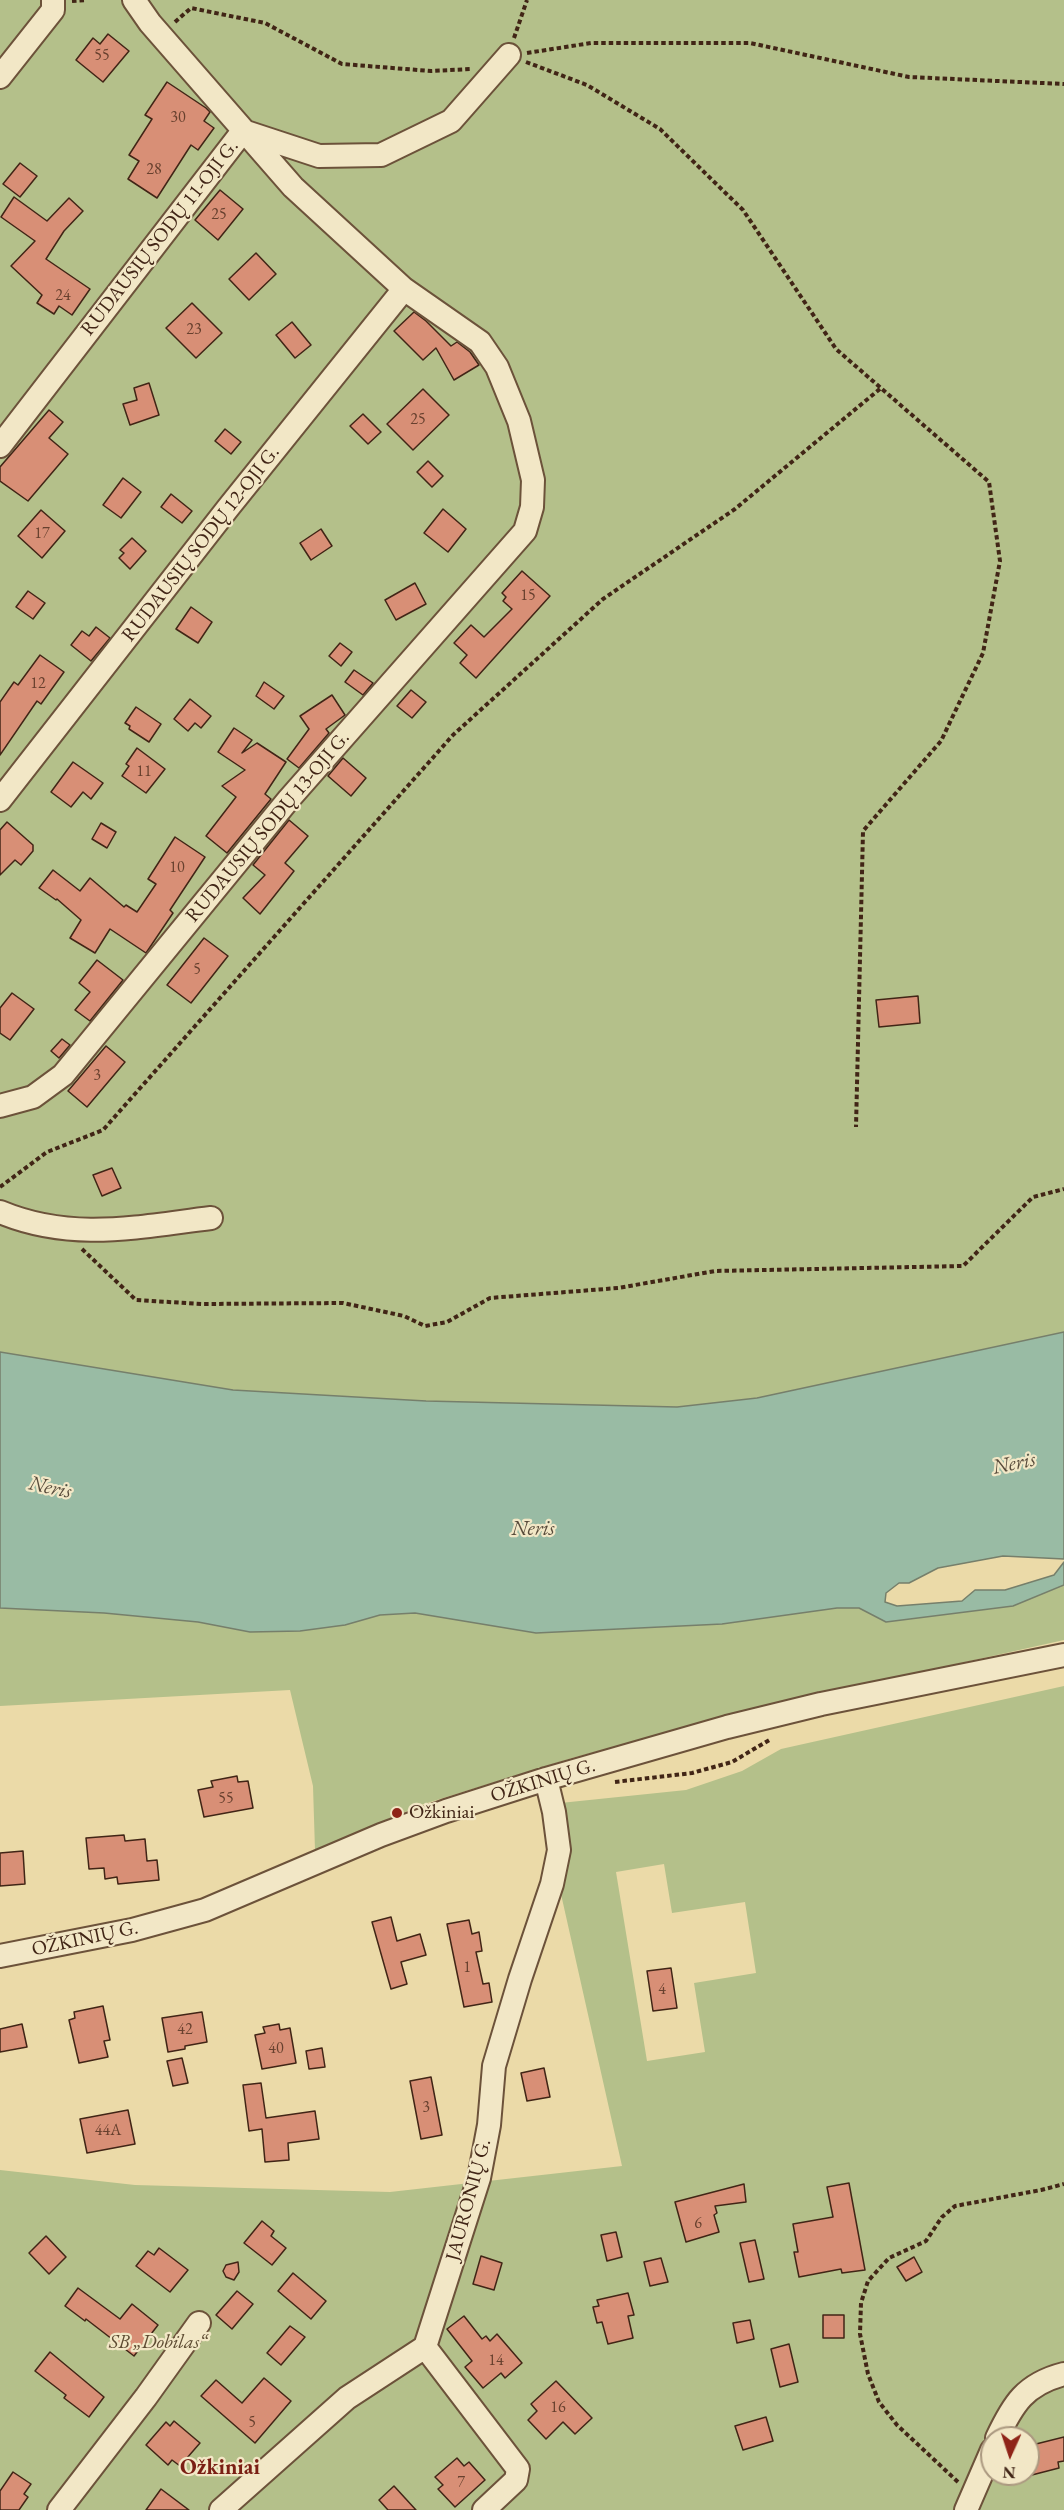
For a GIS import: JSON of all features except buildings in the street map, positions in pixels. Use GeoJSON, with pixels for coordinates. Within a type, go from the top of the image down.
{"type":"FeatureCollection","features":[{"type":"Feature","properties":{"kind":"street"},"geometry":{"type":"LineString","coordinates":[[134,0],[160,34],[293,187],[404,289]]}},
{"type":"Feature","properties":{"kind":"street"},"geometry":{"type":"LineString","coordinates":[[0,77],[53,5]]}},
{"type":"Feature","properties":{"kind":"street","name":"RUDAUSIŲ SODŲ 11-OJI G."},"geometry":{"type":"LineString","coordinates":[[0,446],[243,131],[319,156],[381,155],[451,121],[508,55]]}},
{"type":"Feature","properties":{"kind":"street","name":"RUDAUSIŲ SODŲ 13-OJI G."},"geometry":{"type":"LineString","coordinates":[[0,1106],[33,1097],[63,1075],[289,799],[525,531],[532,507],[533,480],[519,421],[497,367],[480,342],[404,289]]}},
{"type":"Feature","properties":{"kind":"street","name":"RUDAUSIŲ SODŲ 12-OJI G."},"geometry":{"type":"LineString","coordinates":[[0,800],[228,508],[404,289]]}},
{"type":"Feature","properties":{"kind":"street"},"geometry":{"type":"LineString","coordinates":[[0,1212],[26,1223],[61,1229],[106,1231],[211,1218]]}},
{"type":"Feature","properties":{"kind":"street","name":"OŽKINIŲ G."},"geometry":{"type":"LineString","coordinates":[[0,1956],[132,1930],[206,1910],[381,1835],[546,1779],[727,1727],[821,1704],[1064,1654]]}},
{"type":"Feature","properties":{"kind":"street","name":"JAURONIŲ G."},"geometry":{"type":"LineString","coordinates":[[425,2347],[479,2178],[489,2125],[494,2066],[552,1884],[558,1850],[554,1812],[546,1779]]}},
{"type":"Feature","properties":{"kind":"street"},"geometry":{"type":"LineString","coordinates":[[59,2510],[146,2397],[199,2323]]}},
{"type":"Feature","properties":{"kind":"street"},"geometry":{"type":"LineString","coordinates":[[221,2510],[347,2398],[425,2347],[518,2469],[516,2480],[484,2510]]}},
{"type":"Feature","properties":{"kind":"street"},"geometry":{"type":"LineString","coordinates":[[1003,2426],[1011,2408],[1027,2391],[1047,2378],[1064,2374]]}},
{"type":"Feature","properties":{"kind":"street"},"geometry":{"type":"LineString","coordinates":[[969,2502],[980,2477]]}},
{"type":"Feature","properties":{"kind":"path"},"geometry":{"type":"LineString","coordinates":[[508,55],[527,0]]}},
{"type":"Feature","properties":{"kind":"path"},"geometry":{"type":"LineString","coordinates":[[160,34],[191,8],[265,23],[342,64],[431,71],[481,68],[508,55],[591,43],[750,43],[909,77],[1064,84]]}},
{"type":"Feature","properties":{"kind":"path"},"geometry":{"type":"LineString","coordinates":[[508,55],[588,85],[660,129],[743,210],[836,349],[989,482],[1000,561],[983,653],[941,741],[863,831],[856,1127]]}},
{"type":"Feature","properties":{"kind":"path"},"geometry":{"type":"LineString","coordinates":[[0,1187],[47,1152],[103,1130],[453,735],[603,599],[735,509],[881,388]]}},
{"type":"Feature","properties":{"kind":"path"},"geometry":{"type":"LineString","coordinates":[[61,1229],[136,1300],[202,1304],[343,1303],[404,1316],[425,1326],[447,1322],[490,1298],[618,1288],[715,1271],[963,1266],[1033,1197],[1064,1189]]}},
{"type":"Feature","properties":{"kind":"path"},"geometry":{"type":"LineString","coordinates":[[608,1784],[702,1770],[732,1762],[779,1736]]}},
{"type":"Feature","properties":{"kind":"path"},"geometry":{"type":"LineString","coordinates":[[969,2502],[897,2425],[879,2402],[868,2374],[860,2334],[861,2303],[868,2281],[889,2258],[926,2241],[942,2217],[955,2206],[1064,2184]]}},
{"type":"Feature","properties":{"kind":"green space"},"geometry":{"type":"Polygon","coordinates":[[[0,0],[1064,0],[1064,1332],[757,1398],[677,1407],[426,1401],[233,1390],[0,1352],[0,0]]]}},
{"type":"Feature","properties":{"kind":"green space"},"geometry":{"type":"Polygon","coordinates":[[[1064,1585],[1064,1640],[764,1707],[572,1758],[424,1804],[315,1850],[313,1786],[290,1690],[0,1706],[0,1608],[104,1613],[198,1622],[250,1632],[345,1625],[380,1615],[415,1613],[536,1633],[722,1624],[837,1608],[859,1608],[886,1622],[1013,1606],[1064,1585]]]}},
{"type":"Feature","properties":{"kind":"green space","name":"SB „Dobilas“"},"geometry":{"type":"Polygon","coordinates":[[[1064,1686],[1064,2510],[0,2510],[0,2170],[135,2185],[390,2192],[622,2166],[541,1805],[686,1790],[742,1771],[781,1749],[1064,1686]],[[664,1864],[616,1872],[647,2061],[705,2052],[694,1983],[756,1973],[745,1902],[672,1913],[664,1864]]]}},
{"type":"Feature","properties":{"kind":"water","name":"Neris"},"geometry":{"type":"Polygon","coordinates":[[[1064,1332],[1064,1559],[1003,1556],[938,1568],[909,1583],[899,1583],[886,1593],[885,1602],[897,1606],[962,1601],[975,1590],[1005,1590],[1054,1575],[1064,1562],[1064,1585],[1013,1606],[886,1622],[859,1608],[837,1608],[722,1624],[536,1633],[415,1613],[380,1615],[345,1625],[300,1631],[250,1632],[198,1622],[104,1613],[0,1608],[0,1352],[233,1390],[426,1401],[677,1407],[757,1398],[1064,1332]]]}},
{"type":"Feature","properties":{"kind":"place","name":"Ožkiniai"},"geometry":{"type":"Point","coordinates":[397,1813]}},
{"type":"Feature","properties":{"kind":"district","name":"Ožkiniai"},"geometry":{"type":"Point","coordinates":[220,2468]}}]}
